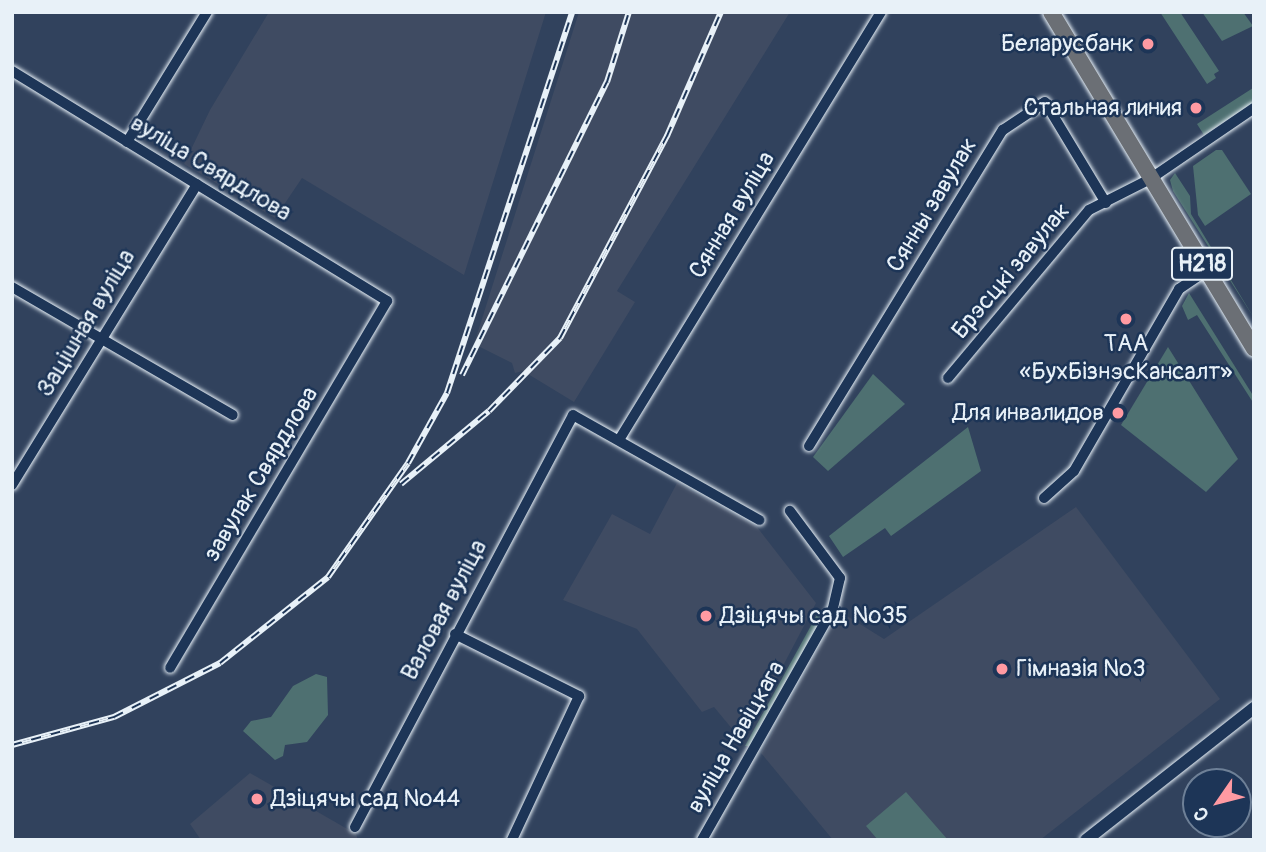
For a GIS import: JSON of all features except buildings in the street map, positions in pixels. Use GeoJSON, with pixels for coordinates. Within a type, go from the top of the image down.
{"type":"FeatureCollection","features":[{"type":"Feature","properties":{"kind":"main road","name":"Н218"},"geometry":{"type":"LineString","coordinates":[[1051,12],[1254,349]]}},
{"type":"Feature","properties":{"kind":"street"},"geometry":{"type":"LineString","coordinates":[[127,142],[207,12]]}},
{"type":"Feature","properties":{"kind":"street","name":"Сянная вуліца"},"geometry":{"type":"LineString","coordinates":[[619,440],[881,12]]}},
{"type":"Feature","properties":{"kind":"street","name":"вуліца Свярдлова"},"geometry":{"type":"LineString","coordinates":[[12,71],[387,301]]}},
{"type":"Feature","properties":{"kind":"street","name":"Сянны завулак"},"geometry":{"type":"LineString","coordinates":[[809,446],[1003,130],[1045,102],[1106,203]]}},
{"type":"Feature","properties":{"kind":"street","name":"Брэсцкі завулак"},"geometry":{"type":"LineString","coordinates":[[948,378],[1078,222],[1150,179],[1254,108]]}},
{"type":"Feature","properties":{"kind":"street","name":"Зацішная вуліца"},"geometry":{"type":"LineString","coordinates":[[12,485],[197,184]]}},
{"type":"Feature","properties":{"kind":"street"},"geometry":{"type":"LineString","coordinates":[[1044,498],[1074,471],[1179,289],[1206,271]]}},
{"type":"Feature","properties":{"kind":"street"},"geometry":{"type":"LineString","coordinates":[[12,287],[233,415]]}},
{"type":"Feature","properties":{"kind":"street","name":"завулак Свярдлова"},"geometry":{"type":"LineString","coordinates":[[170,668],[387,301]]}},
{"type":"Feature","properties":{"kind":"street","name":"Валовая вуліца"},"geometry":{"type":"LineString","coordinates":[[355,827],[454,634],[573,415],[619,440]]}},
{"type":"Feature","properties":{"kind":"street"},"geometry":{"type":"LineString","coordinates":[[619,440],[759,520]]}},
{"type":"Feature","properties":{"kind":"street","name":"вуліца Навіцкага"},"geometry":{"type":"LineString","coordinates":[[702,840],[834,607],[840,578],[790,511]]}},
{"type":"Feature","properties":{"kind":"street"},"geometry":{"type":"LineString","coordinates":[[454,634],[579,696],[512,840]]}},
{"type":"Feature","properties":{"kind":"street"},"geometry":{"type":"LineString","coordinates":[[1086,840],[1254,708]]}},
{"type":"Feature","properties":{"kind":"shaded area"},"geometry":{"type":"Polygon","coordinates":[[[269,12],[546,12],[464,275],[302,178],[275,218],[184,164],[210,110],[269,12]]]}},
{"type":"Feature","properties":{"kind":"shaded area"},"geometry":{"type":"Polygon","coordinates":[[[579,12],[790,12],[617,291],[635,302],[574,402],[523,371],[515,373],[512,363],[474,344],[579,12]]]}},
{"type":"Feature","properties":{"kind":"shaded area","name":"Дзіцячы сад №35"},"geometry":{"type":"Polygon","coordinates":[[[677,483],[757,527],[816,603],[743,742],[714,707],[702,712],[637,629],[563,600],[612,514],[650,534],[677,483]]]}},
{"type":"Feature","properties":{"kind":"shaded area","name":"Гімназія №3"},"geometry":{"type":"Polygon","coordinates":[[[1076,507],[1220,699],[1040,840],[833,840],[761,753],[839,611],[884,639],[1076,507]]]}},
{"type":"Feature","properties":{"kind":"shaded area","name":"Дзіцячы сад №44"},"geometry":{"type":"Polygon","coordinates":[[[250,773],[356,834],[358,840],[201,840],[190,824],[250,773]]]}},
{"type":"Feature","properties":{"kind":"green space"},"geometry":{"type":"Polygon","coordinates":[[[1160,12],[1180,12],[1219,71],[1214,74],[1216,78],[1207,84],[1160,12]]]}},
{"type":"Feature","properties":{"kind":"green space"},"geometry":{"type":"Polygon","coordinates":[[[1202,12],[1243,12],[1253,26],[1222,41],[1202,12]]]}},
{"type":"Feature","properties":{"kind":"green space"},"geometry":{"type":"Polygon","coordinates":[[[1254,83],[1254,102],[1204,135],[1197,124],[1253,88],[1254,83]]]}},
{"type":"Feature","properties":{"kind":"green space"},"geometry":{"type":"Polygon","coordinates":[[[1216,150],[1222,150],[1251,194],[1205,226],[1198,215],[1193,166],[1216,150]]]}},
{"type":"Feature","properties":{"kind":"green space"},"geometry":{"type":"Polygon","coordinates":[[[1175,173],[1190,196],[1191,214],[1254,318],[1173,191],[1170,180],[1175,173]]]}},
{"type":"Feature","properties":{"kind":"green space"},"geometry":{"type":"Polygon","coordinates":[[[1189,293],[1254,397],[1254,404],[1197,315],[1188,320],[1182,306],[1189,293]]]}},
{"type":"Feature","properties":{"kind":"green space"},"geometry":{"type":"Polygon","coordinates":[[[1168,347],[1238,459],[1206,492],[1121,425],[1168,347]]]}},
{"type":"Feature","properties":{"kind":"green space"},"geometry":{"type":"Polygon","coordinates":[[[873,374],[905,404],[828,471],[813,457],[873,374]]]}},
{"type":"Feature","properties":{"kind":"green space"},"geometry":{"type":"Polygon","coordinates":[[[968,427],[981,471],[891,536],[885,528],[843,557],[829,536],[968,427]]]}},
{"type":"Feature","properties":{"kind":"green space"},"geometry":{"type":"Polygon","coordinates":[[[827,609],[751,746],[745,746],[819,611],[827,609]]]}},
{"type":"Feature","properties":{"kind":"green space"},"geometry":{"type":"Polygon","coordinates":[[[316,674],[327,677],[328,715],[307,742],[285,745],[283,756],[275,760],[243,731],[251,721],[271,717],[293,686],[316,674]]]}},
{"type":"Feature","properties":{"kind":"green space"},"geometry":{"type":"Polygon","coordinates":[[[906,792],[948,840],[878,840],[866,826],[906,792]]]}},
{"type":"Feature","properties":{"kind":"railway"},"geometry":{"type":"LineString","coordinates":[[12,745],[114,717],[220,663],[328,577],[408,463],[447,393],[572,12]]}},
{"type":"Feature","properties":{"kind":"railway"},"geometry":{"type":"LineString","coordinates":[[462,375],[607,82],[629,12]]}},
{"type":"Feature","properties":{"kind":"railway"},"geometry":{"type":"LineString","coordinates":[[401,484],[489,411],[560,338],[667,136],[721,12]]}},
{"type":"Feature","properties":{"kind":"place","name":"Беларусбанк"},"geometry":{"type":"Point","coordinates":[1148,44]}},
{"type":"Feature","properties":{"kind":"place","name":"Стальная линия"},"geometry":{"type":"Point","coordinates":[1196,108]}},
{"type":"Feature","properties":{"kind":"place","name":"ТАА «БухБізнэсКансалт»"},"geometry":{"type":"Point","coordinates":[1126,319]}},
{"type":"Feature","properties":{"kind":"place","name":"Для инвалидов"},"geometry":{"type":"Point","coordinates":[1118,413]}},
{"type":"Feature","properties":{"kind":"place","name":"Дзіцячы сад №35"},"geometry":{"type":"Point","coordinates":[706,616]}},
{"type":"Feature","properties":{"kind":"place","name":"Гімназія №3"},"geometry":{"type":"Point","coordinates":[1002,669]}},
{"type":"Feature","properties":{"kind":"place","name":"Дзіцячы сад №44"},"geometry":{"type":"Point","coordinates":[257,799]}}]}
